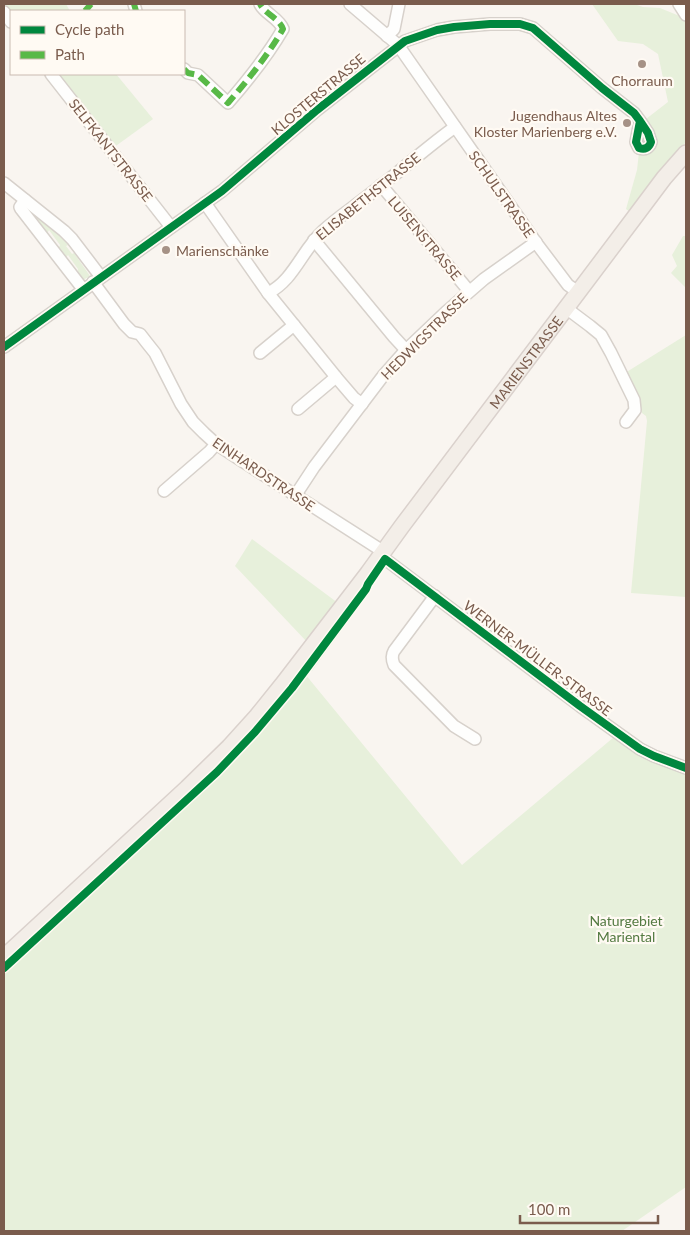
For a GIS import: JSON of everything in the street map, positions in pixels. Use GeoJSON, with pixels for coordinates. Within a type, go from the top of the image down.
{"type":"FeatureCollection","features":[{"type":"Feature","properties":{"kind":"main road","name":"MARIENSTRASSE"},"geometry":{"type":"LineString","coordinates":[[4,957],[187,788],[258,716],[368,573],[664,178],[686,153]]}},
{"type":"Feature","properties":{"kind":"street"},"geometry":{"type":"LineString","coordinates":[[185,70],[198,75],[228,102],[238,92],[283,29],[281,24],[266,12],[260,4]]}},
{"type":"Feature","properties":{"kind":"street","name":"SCHULSTRASSE"},"geometry":{"type":"LineString","coordinates":[[350,4],[398,45],[536,242],[568,285],[578,292]]}},
{"type":"Feature","properties":{"kind":"street"},"geometry":{"type":"LineString","coordinates":[[387,36],[394,29],[399,4]]}},
{"type":"Feature","properties":{"kind":"street"},"geometry":{"type":"LineString","coordinates":[[679,4],[686,15]]}},
{"type":"Feature","properties":{"kind":"street","name":"KLOSTERSTRASSE"},"geometry":{"type":"LineString","coordinates":[[4,347],[222,191],[317,110],[404,41],[454,27],[500,24],[528,26],[533,28],[634,113],[640,121]]}},
{"type":"Feature","properties":{"kind":"street","name":"SELFKANTSTRASSE"},"geometry":{"type":"LineString","coordinates":[[52,75],[170,227]]}},
{"type":"Feature","properties":{"kind":"street","name":"ELISABETHSTRASSE"},"geometry":{"type":"LineString","coordinates":[[268,293],[277,289],[288,278],[323,230],[382,186],[455,127]]}},
{"type":"Feature","properties":{"kind":"street","name":"EINHARDSTRASSE"},"geometry":{"type":"LineString","coordinates":[[4,183],[64,230],[72,239],[124,324],[132,332],[140,334],[155,353],[181,404],[204,433],[216,444],[382,554]]}},
{"type":"Feature","properties":{"kind":"street","name":"LUISENSTRASSE"},"geometry":{"type":"LineString","coordinates":[[382,186],[469,291]]}},
{"type":"Feature","properties":{"kind":"street"},"geometry":{"type":"LineString","coordinates":[[25,200],[20,207],[21,209],[83,289]]}},
{"type":"Feature","properties":{"kind":"street"},"geometry":{"type":"LineString","coordinates":[[205,203],[268,293],[336,377],[354,398],[362,404]]}},
{"type":"Feature","properties":{"kind":"street"},"geometry":{"type":"LineString","coordinates":[[314,240],[406,350]]}},
{"type":"Feature","properties":{"kind":"street","name":"HEDWIGSTRASSE"},"geometry":{"type":"LineString","coordinates":[[295,496],[314,467],[382,376],[406,350],[469,291],[536,242]]}},
{"type":"Feature","properties":{"kind":"street"},"geometry":{"type":"LineString","coordinates":[[566,308],[601,335],[611,353],[634,400],[635,410],[626,422]]}},
{"type":"Feature","properties":{"kind":"street"},"geometry":{"type":"LineString","coordinates":[[260,353],[294,325]]}},
{"type":"Feature","properties":{"kind":"street"},"geometry":{"type":"LineString","coordinates":[[298,409],[336,377]]}},
{"type":"Feature","properties":{"kind":"street"},"geometry":{"type":"LineString","coordinates":[[164,491],[216,444]]}},
{"type":"Feature","properties":{"kind":"street","name":"WERNER-MÜLLER-STRASSE"},"geometry":{"type":"LineString","coordinates":[[382,554],[573,701],[640,749],[686,768]]}},
{"type":"Feature","properties":{"kind":"street"},"geometry":{"type":"LineString","coordinates":[[435,596],[394,651],[392,660],[394,665],[454,726],[475,739]]}},
{"type":"Feature","properties":{"kind":"green space"},"geometry":{"type":"Polygon","coordinates":[[[4,4],[66,4],[69,10],[10,10],[10,13],[4,4]]]}},
{"type":"Feature","properties":{"kind":"green space"},"geometry":{"type":"Polygon","coordinates":[[[592,4],[634,4],[643,7],[660,8],[682,17],[686,23],[686,142],[645,190],[630,212],[626,209],[637,170],[639,152],[647,151],[646,119],[668,102],[658,54],[643,44],[618,41],[592,4]]]}},
{"type":"Feature","properties":{"kind":"green space"},"geometry":{"type":"Polygon","coordinates":[[[56,75],[117,75],[153,119],[113,148],[56,75]]]}},
{"type":"Feature","properties":{"kind":"green space"},"geometry":{"type":"Polygon","coordinates":[[[32,214],[64,240],[68,245],[66,246],[72,254],[74,253],[90,276],[83,280],[77,277],[78,269],[68,255],[64,260],[57,252],[60,245],[49,230],[45,237],[32,214]]]}},
{"type":"Feature","properties":{"kind":"green space"},"geometry":{"type":"Polygon","coordinates":[[[683,236],[686,236],[686,288],[671,273],[677,266],[672,255],[683,236]]]}},
{"type":"Feature","properties":{"kind":"green space"},"geometry":{"type":"Polygon","coordinates":[[[686,335],[686,597],[631,593],[647,421],[625,373],[686,335]]]}},
{"type":"Feature","properties":{"kind":"green space"},"geometry":{"type":"Polygon","coordinates":[[[252,539],[338,603],[308,643],[235,566],[252,539]]]}},
{"type":"Feature","properties":{"kind":"green space"},"geometry":{"type":"Polygon","coordinates":[[[369,586],[370,592],[312,671],[305,674],[369,586]]]}},
{"type":"Feature","properties":{"kind":"green space","name":"Naturgebiet Mariental"},"geometry":{"type":"Polygon","coordinates":[[[305,674],[462,865],[614,737],[686,771],[686,1187],[622,1231],[4,1231],[4,969],[154,831],[255,732],[305,674]]]}},
{"type":"Feature","properties":{"kind":"marked path"},"geometry":{"type":"LineString","coordinates":[[86,10],[91,4]]}},
{"type":"Feature","properties":{"kind":"marked path"},"geometry":{"type":"LineString","coordinates":[[134,4],[136,10]]}},
{"type":"Feature","properties":{"kind":"marked path"},"geometry":{"type":"LineString","coordinates":[[185,70],[188,73],[198,75],[228,103],[257,67],[283,29],[260,4]]}},
{"type":"Feature","properties":{"kind":"cycle path"},"geometry":{"type":"LineString","coordinates":[[4,347],[222,191],[317,110],[405,41],[437,30],[454,27],[520,24],[533,28],[634,113],[640,121],[636,142],[639,148],[645,149],[651,142],[648,133],[640,121]]}},
{"type":"Feature","properties":{"kind":"cycle path"},"geometry":{"type":"LineString","coordinates":[[4,968],[217,772],[255,732],[292,688],[366,589],[385,559],[640,749],[686,768]]}},
{"type":"Feature","properties":{"kind":"place","name":"Chorraum"},"geometry":{"type":"Point","coordinates":[642,64]}},
{"type":"Feature","properties":{"kind":"place","name":"Jugendhaus Altes Kloster Marienberg e.V."},"geometry":{"type":"Point","coordinates":[627,123]}},
{"type":"Feature","properties":{"kind":"place","name":"Marienschänke"},"geometry":{"type":"Point","coordinates":[166,250]}}]}
